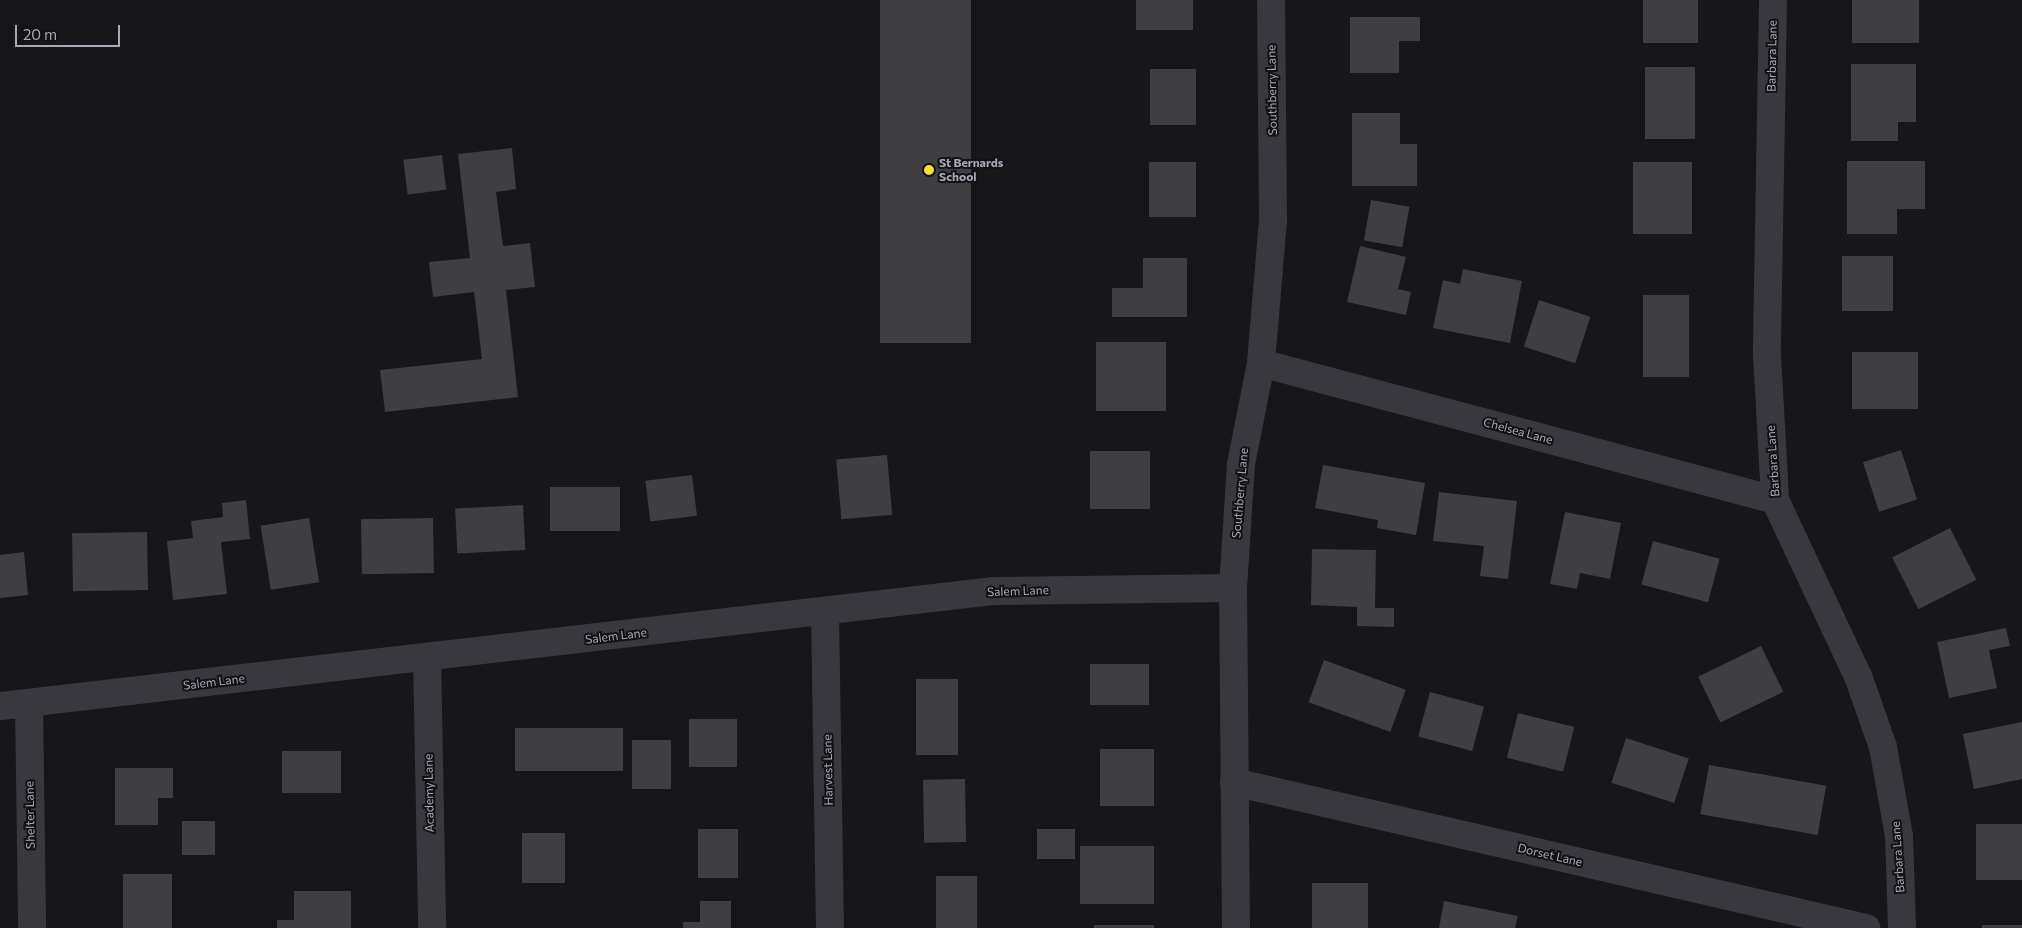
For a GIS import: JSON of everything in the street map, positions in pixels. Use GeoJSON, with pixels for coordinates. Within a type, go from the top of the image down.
{"type":"FeatureCollection","features":[{"type":"Feature","properties":{"kind":"street","name":"Southberry Lane"},"geometry":{"type":"LineString","coordinates":[[1236,928],[1234,588],[1240,464],[1261,363],[1273,221],[1270,0]]}},
{"type":"Feature","properties":{"kind":"street","name":"Barbara Lane"},"geometry":{"type":"LineString","coordinates":[[1773,0],[1767,355],[1775,500],[1858,676],[1883,747],[1899,836],[1902,928]]}},
{"type":"Feature","properties":{"kind":"street","name":"Chelsea Lane"},"geometry":{"type":"LineString","coordinates":[[1261,363],[1775,500]]}},
{"type":"Feature","properties":{"kind":"street","name":"Salem Lane"},"geometry":{"type":"LineString","coordinates":[[0,706],[994,591],[1234,588]]}},
{"type":"Feature","properties":{"kind":"street","name":"Harvest Lane"},"geometry":{"type":"LineString","coordinates":[[825,612],[830,928]]}},
{"type":"Feature","properties":{"kind":"street","name":"Academy Lane"},"geometry":{"type":"LineString","coordinates":[[427,657],[432,928]]}},
{"type":"Feature","properties":{"kind":"street","name":"Shelter Lane"},"geometry":{"type":"LineString","coordinates":[[29,703],[32,928]]}},
{"type":"Feature","properties":{"kind":"street","name":"Dorset Lane"},"geometry":{"type":"LineString","coordinates":[[1234,782],[1866,928]]}},
{"type":"Feature","properties":{"kind":"building","name":"St Bernards School"},"geometry":{"type":"Polygon","coordinates":[[[880,0],[971,0],[971,343],[880,343],[880,0]]]}},
{"type":"Feature","properties":{"kind":"building"},"geometry":{"type":"Polygon","coordinates":[[[1136,0],[1193,0],[1193,30],[1136,30],[1136,0]]]}},
{"type":"Feature","properties":{"kind":"building"},"geometry":{"type":"Polygon","coordinates":[[[1643,0],[1698,0],[1698,43],[1643,43],[1643,0]]]}},
{"type":"Feature","properties":{"kind":"building"},"geometry":{"type":"Polygon","coordinates":[[[1852,0],[1919,0],[1919,43],[1852,43],[1852,0]]]}},
{"type":"Feature","properties":{"kind":"building"},"geometry":{"type":"Polygon","coordinates":[[[1350,17],[1420,17],[1420,41],[1399,41],[1399,73],[1350,73],[1350,17]]]}},
{"type":"Feature","properties":{"kind":"building"},"geometry":{"type":"Polygon","coordinates":[[[1851,64],[1916,64],[1916,122],[1898,122],[1898,141],[1851,141],[1851,64]]]}},
{"type":"Feature","properties":{"kind":"building"},"geometry":{"type":"Polygon","coordinates":[[[1645,67],[1695,67],[1695,139],[1645,139],[1645,67]]]}},
{"type":"Feature","properties":{"kind":"building"},"geometry":{"type":"Polygon","coordinates":[[[1150,69],[1196,69],[1196,125],[1150,125],[1150,69]]]}},
{"type":"Feature","properties":{"kind":"building"},"geometry":{"type":"Polygon","coordinates":[[[1352,113],[1400,113],[1400,144],[1417,144],[1417,186],[1352,186],[1352,113]]]}},
{"type":"Feature","properties":{"kind":"building"},"geometry":{"type":"Polygon","coordinates":[[[512,148],[516,189],[496,192],[503,246],[530,243],[535,287],[506,290],[518,397],[385,412],[380,370],[482,359],[474,292],[433,297],[429,262],[470,258],[458,154],[512,148]]]}},
{"type":"Feature","properties":{"kind":"building"},"geometry":{"type":"Polygon","coordinates":[[[442,155],[446,190],[408,194],[403,160],[442,155]]]}},
{"type":"Feature","properties":{"kind":"building"},"geometry":{"type":"Polygon","coordinates":[[[1847,161],[1925,161],[1925,209],[1897,209],[1897,234],[1847,234],[1847,161]]]}},
{"type":"Feature","properties":{"kind":"building"},"geometry":{"type":"Polygon","coordinates":[[[1149,162],[1196,162],[1196,217],[1149,217],[1149,162]]]}},
{"type":"Feature","properties":{"kind":"building"},"geometry":{"type":"Polygon","coordinates":[[[1633,162],[1692,162],[1692,234],[1633,234],[1633,162]]]}},
{"type":"Feature","properties":{"kind":"building"},"geometry":{"type":"Polygon","coordinates":[[[1371,200],[1409,207],[1402,247],[1364,240],[1371,200]]]}},
{"type":"Feature","properties":{"kind":"building"},"geometry":{"type":"Polygon","coordinates":[[[1360,246],[1406,257],[1398,289],[1411,292],[1406,315],[1347,302],[1360,246]]]}},
{"type":"Feature","properties":{"kind":"building"},"geometry":{"type":"Polygon","coordinates":[[[1842,256],[1893,256],[1893,311],[1842,311],[1842,256]]]}},
{"type":"Feature","properties":{"kind":"building"},"geometry":{"type":"Polygon","coordinates":[[[1143,258],[1187,258],[1187,317],[1112,317],[1112,288],[1143,288],[1143,258]]]}},
{"type":"Feature","properties":{"kind":"building"},"geometry":{"type":"Polygon","coordinates":[[[1463,269],[1522,281],[1510,343],[1433,328],[1443,280],[1460,284],[1463,269]]]}},
{"type":"Feature","properties":{"kind":"building"},"geometry":{"type":"Polygon","coordinates":[[[1643,295],[1689,295],[1689,377],[1643,377],[1643,295]]]}},
{"type":"Feature","properties":{"kind":"building"},"geometry":{"type":"Polygon","coordinates":[[[1539,300],[1590,317],[1575,363],[1524,347],[1539,300]]]}},
{"type":"Feature","properties":{"kind":"building"},"geometry":{"type":"Polygon","coordinates":[[[1096,342],[1166,342],[1166,411],[1096,411],[1096,342]]]}},
{"type":"Feature","properties":{"kind":"building"},"geometry":{"type":"Polygon","coordinates":[[[1852,352],[1918,352],[1918,409],[1852,409],[1852,352]]]}},
{"type":"Feature","properties":{"kind":"building"},"geometry":{"type":"Polygon","coordinates":[[[1901,450],[1917,499],[1879,512],[1863,462],[1901,450]]]}},
{"type":"Feature","properties":{"kind":"building"},"geometry":{"type":"Polygon","coordinates":[[[1090,451],[1150,451],[1150,509],[1090,509],[1090,451]]]}},
{"type":"Feature","properties":{"kind":"building"},"geometry":{"type":"Polygon","coordinates":[[[887,455],[892,515],[841,519],[836,459],[887,455]]]}},
{"type":"Feature","properties":{"kind":"building"},"geometry":{"type":"Polygon","coordinates":[[[1323,465],[1425,483],[1416,535],[1377,528],[1378,520],[1315,508],[1323,465]]]}},
{"type":"Feature","properties":{"kind":"building"},"geometry":{"type":"Polygon","coordinates":[[[692,475],[697,516],[650,521],[645,481],[692,475]]]}},
{"type":"Feature","properties":{"kind":"building"},"geometry":{"type":"Polygon","coordinates":[[[550,487],[620,487],[620,531],[550,531],[550,487]]]}},
{"type":"Feature","properties":{"kind":"building"},"geometry":{"type":"Polygon","coordinates":[[[1439,492],[1517,501],[1508,579],[1480,576],[1484,546],[1433,541],[1439,492]]]}},
{"type":"Feature","properties":{"kind":"building"},"geometry":{"type":"Polygon","coordinates":[[[246,500],[250,539],[221,542],[227,594],[173,600],[167,541],[193,538],[191,521],[223,517],[222,503],[246,500]]]}},
{"type":"Feature","properties":{"kind":"building"},"geometry":{"type":"Polygon","coordinates":[[[523,505],[525,550],[457,553],[455,509],[523,505]]]}},
{"type":"Feature","properties":{"kind":"building"},"geometry":{"type":"Polygon","coordinates":[[[1565,512],[1621,523],[1610,579],[1580,573],[1577,589],[1550,584],[1565,512]]]}},
{"type":"Feature","properties":{"kind":"building"},"geometry":{"type":"Polygon","coordinates":[[[309,518],[319,582],[271,590],[261,526],[309,518]]]}},
{"type":"Feature","properties":{"kind":"building"},"geometry":{"type":"Polygon","coordinates":[[[433,518],[434,573],[362,574],[361,519],[433,518]]]}},
{"type":"Feature","properties":{"kind":"building"},"geometry":{"type":"Polygon","coordinates":[[[1950,528],[1976,580],[1918,609],[1892,558],[1950,528]]]}},
{"type":"Feature","properties":{"kind":"building"},"geometry":{"type":"Polygon","coordinates":[[[147,532],[148,590],[73,591],[72,533],[147,532]]]}},
{"type":"Feature","properties":{"kind":"building"},"geometry":{"type":"Polygon","coordinates":[[[1653,541],[1720,559],[1708,602],[1641,584],[1653,541]]]}},
{"type":"Feature","properties":{"kind":"building"},"geometry":{"type":"Polygon","coordinates":[[[1312,549],[1376,550],[1375,608],[1394,608],[1394,627],[1357,626],[1357,607],[1311,605],[1312,549]]]}},
{"type":"Feature","properties":{"kind":"building"},"geometry":{"type":"Polygon","coordinates":[[[24,552],[28,595],[0,598],[0,555],[24,552]]]}},
{"type":"Feature","properties":{"kind":"building"},"geometry":{"type":"Polygon","coordinates":[[[2006,628],[2010,646],[1989,650],[1997,688],[1949,698],[1937,642],[2006,628]]]}},
{"type":"Feature","properties":{"kind":"building"},"geometry":{"type":"Polygon","coordinates":[[[1761,646],[1783,692],[1720,723],[1698,677],[1761,646]]]}},
{"type":"Feature","properties":{"kind":"building"},"geometry":{"type":"Polygon","coordinates":[[[1324,660],[1406,690],[1390,732],[1309,702],[1324,660]]]}},
{"type":"Feature","properties":{"kind":"building"},"geometry":{"type":"Polygon","coordinates":[[[1090,664],[1149,664],[1149,705],[1090,705],[1090,664]]]}},
{"type":"Feature","properties":{"kind":"building"},"geometry":{"type":"Polygon","coordinates":[[[916,679],[958,679],[958,755],[916,755],[916,679]]]}},
{"type":"Feature","properties":{"kind":"building"},"geometry":{"type":"Polygon","coordinates":[[[1430,692],[1484,706],[1472,751],[1418,736],[1430,692]]]}},
{"type":"Feature","properties":{"kind":"building"},"geometry":{"type":"Polygon","coordinates":[[[1518,713],[1574,727],[1563,772],[1507,758],[1518,713]]]}},
{"type":"Feature","properties":{"kind":"building"},"geometry":{"type":"Polygon","coordinates":[[[689,719],[737,719],[737,767],[689,767],[689,719]]]}},
{"type":"Feature","properties":{"kind":"building"},"geometry":{"type":"Polygon","coordinates":[[[2022,722],[2022,779],[1974,789],[1963,734],[2022,722]]]}},
{"type":"Feature","properties":{"kind":"building"},"geometry":{"type":"Polygon","coordinates":[[[515,728],[623,728],[623,771],[515,771],[515,728]]]}},
{"type":"Feature","properties":{"kind":"building"},"geometry":{"type":"Polygon","coordinates":[[[1626,738],[1689,758],[1674,803],[1611,783],[1626,738]]]}},
{"type":"Feature","properties":{"kind":"building"},"geometry":{"type":"Polygon","coordinates":[[[632,740],[671,740],[671,789],[632,789],[632,740]]]}},
{"type":"Feature","properties":{"kind":"building"},"geometry":{"type":"Polygon","coordinates":[[[1100,749],[1154,749],[1154,806],[1100,806],[1100,749]]]}},
{"type":"Feature","properties":{"kind":"building"},"geometry":{"type":"Polygon","coordinates":[[[282,751],[341,751],[341,793],[282,793],[282,751]]]}},
{"type":"Feature","properties":{"kind":"building"},"geometry":{"type":"Polygon","coordinates":[[[1709,765],[1826,786],[1818,835],[1700,814],[1709,765]]]}},
{"type":"Feature","properties":{"kind":"building"},"geometry":{"type":"Polygon","coordinates":[[[115,768],[173,768],[173,798],[158,798],[158,825],[115,825],[115,768]]]}},
{"type":"Feature","properties":{"kind":"building"},"geometry":{"type":"Polygon","coordinates":[[[965,779],[966,842],[924,843],[923,780],[965,779]]]}},
{"type":"Feature","properties":{"kind":"building"},"geometry":{"type":"Polygon","coordinates":[[[182,821],[215,821],[215,855],[182,855],[182,821]]]}},
{"type":"Feature","properties":{"kind":"building"},"geometry":{"type":"Polygon","coordinates":[[[1976,824],[2022,824],[2022,880],[1976,880],[1976,824]]]}},
{"type":"Feature","properties":{"kind":"building"},"geometry":{"type":"Polygon","coordinates":[[[698,829],[738,829],[738,878],[698,878],[698,829]]]}},
{"type":"Feature","properties":{"kind":"building"},"geometry":{"type":"Polygon","coordinates":[[[1037,829],[1075,829],[1075,859],[1037,859],[1037,829]]]}},
{"type":"Feature","properties":{"kind":"building"},"geometry":{"type":"Polygon","coordinates":[[[522,833],[565,833],[565,883],[522,883],[522,833]]]}},
{"type":"Feature","properties":{"kind":"building"},"geometry":{"type":"Polygon","coordinates":[[[1080,846],[1154,846],[1154,904],[1080,904],[1080,846]]]}},
{"type":"Feature","properties":{"kind":"building"},"geometry":{"type":"Polygon","coordinates":[[[123,874],[172,874],[172,928],[123,928],[123,874]]]}},
{"type":"Feature","properties":{"kind":"building"},"geometry":{"type":"Polygon","coordinates":[[[936,876],[977,876],[977,928],[936,928],[936,876]]]}},
{"type":"Feature","properties":{"kind":"building"},"geometry":{"type":"Polygon","coordinates":[[[1312,883],[1368,883],[1368,928],[1312,928],[1312,883]]]}},
{"type":"Feature","properties":{"kind":"building"},"geometry":{"type":"Polygon","coordinates":[[[294,891],[351,891],[351,928],[277,928],[277,920],[294,920],[294,891]]]}},
{"type":"Feature","properties":{"kind":"building"},"geometry":{"type":"Polygon","coordinates":[[[700,901],[731,901],[731,928],[683,928],[683,922],[700,922],[700,901]]]}},
{"type":"Feature","properties":{"kind":"building"},"geometry":{"type":"Polygon","coordinates":[[[1444,901],[1518,916],[1515,928],[1439,928],[1444,901]]]}},
{"type":"Feature","properties":{"kind":"building"},"geometry":{"type":"Polygon","coordinates":[[[1094,925],[1154,925],[1154,928],[1094,928],[1094,925]]]}},
{"type":"Feature","properties":{"kind":"building"},"geometry":{"type":"Polygon","coordinates":[[[1982,925],[2022,925],[2022,928],[1982,928],[1982,925]]]}},
{"type":"Feature","properties":{"kind":"place","name":"St Bernards School"},"geometry":{"type":"Point","coordinates":[929,170]}}]}
